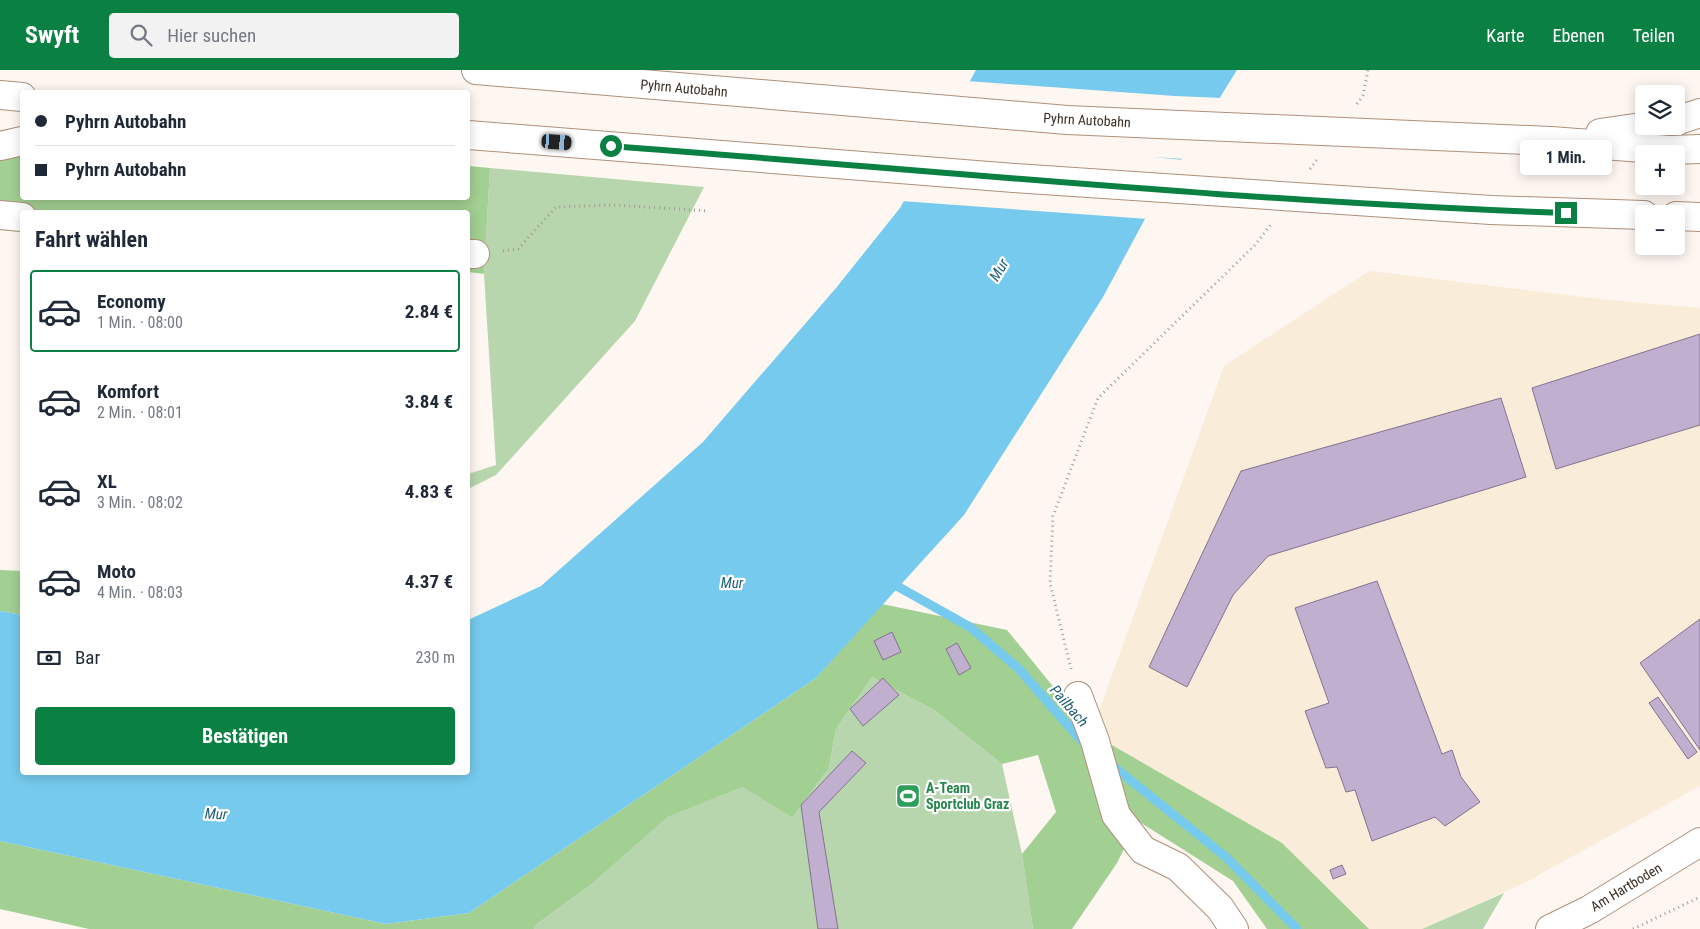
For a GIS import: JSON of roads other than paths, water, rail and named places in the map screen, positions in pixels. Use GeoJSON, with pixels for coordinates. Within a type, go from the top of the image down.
{"type":"FeatureCollection","features":[{"type":"Feature","properties":{"kind":"main road","name":"Pyhrn Autobahn"},"geometry":{"type":"LineString","coordinates":[[476,70],[1067,120],[1550,141],[1669,150],[1700,149]]}},
{"type":"Feature","properties":{"kind":"main road"},"geometry":{"type":"LineString","coordinates":[[0,95],[20,97]]}},
{"type":"Feature","properties":{"kind":"main road"},"geometry":{"type":"LineString","coordinates":[[1685,117],[1700,113]]}},
{"type":"Feature","properties":{"kind":"main road"},"geometry":{"type":"LineString","coordinates":[[1550,141],[1635,128]]}},
{"type":"Feature","properties":{"kind":"main road"},"geometry":{"type":"LineString","coordinates":[[470,135],[1112,186],[1491,210],[1635,215]]}},
{"type":"Feature","properties":{"kind":"main road"},"geometry":{"type":"LineString","coordinates":[[0,146],[20,141]]}},
{"type":"Feature","properties":{"kind":"main road"},"geometry":{"type":"LineString","coordinates":[[0,215],[20,217]]}},
{"type":"Feature","properties":{"kind":"main road"},"geometry":{"type":"LineString","coordinates":[[1685,216],[1700,217]]}},
{"type":"Feature","properties":{"kind":"main road"},"geometry":{"type":"LineString","coordinates":[[1078,696],[1095,741],[1116,815],[1143,850],[1178,867],[1220,908],[1234,929]]}},
{"type":"Feature","properties":{"kind":"main road","name":"Am Hartboden"},"geometry":{"type":"LineString","coordinates":[[1550,929],[1589,910],[1700,842]]}},
{"type":"Feature","properties":{"kind":"water","name":"Mur"},"geometry":{"type":"Polygon","coordinates":[[[976,70],[1237,70],[1146,217],[1103,297],[964,515],[816,678],[469,913],[386,924],[0,841],[0,611],[20,615],[20,775],[470,775],[470,619],[541,586],[703,442],[836,288],[900,208],[976,70]]]}},
{"type":"Feature","properties":{"kind":"waterway","name":"Pailbach"},"geometry":{"type":"LineString","coordinates":[[888,581],[970,627],[1019,669],[1088,746]]}},
{"type":"Feature","properties":{"kind":"waterway","name":"Pailbach"},"geometry":{"type":"LineString","coordinates":[[1108,762],[1226,857],[1297,929]]}},
{"type":"Feature","properties":{"kind":"place","name":"A-Team Sportclub Graz"},"geometry":{"type":"Point","coordinates":[908,796]}}]}
